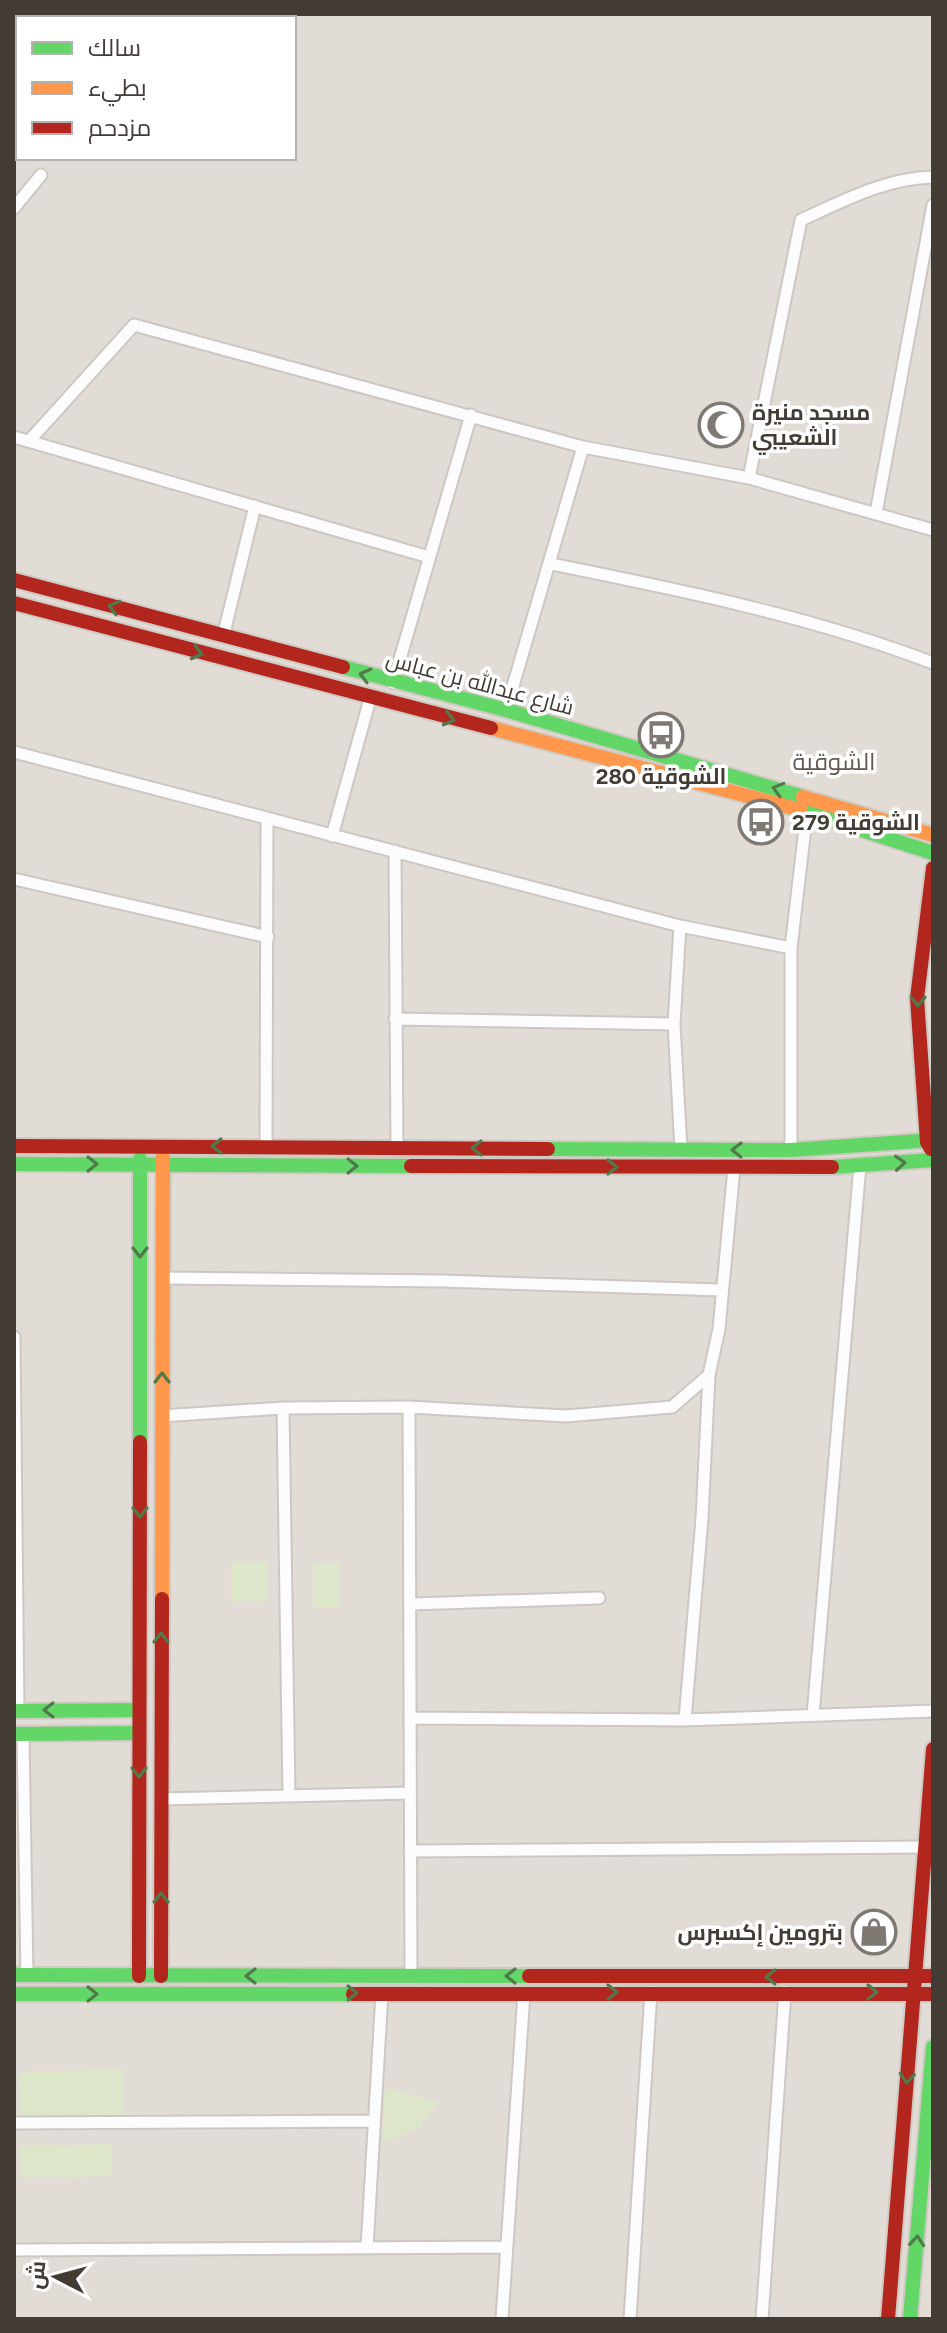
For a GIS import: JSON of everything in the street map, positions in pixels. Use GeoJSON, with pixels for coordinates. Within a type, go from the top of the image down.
{"type":"FeatureCollection","features":[{"type":"Feature","properties":{"kind":"street"},"geometry":{"type":"LineString","coordinates":[[14,208],[41,175]]}},
{"type":"Feature","properties":{"kind":"street"},"geometry":{"type":"LineString","coordinates":[[749,478],[801,220],[878,187],[912,177],[933,177]]}},
{"type":"Feature","properties":{"kind":"street"},"geometry":{"type":"LineString","coordinates":[[876,513],[933,205]]}},
{"type":"Feature","properties":{"kind":"street"},"geometry":{"type":"LineString","coordinates":[[29,441],[134,325],[583,447],[749,478],[933,530]]}},
{"type":"Feature","properties":{"kind":"street"},"geometry":{"type":"LineString","coordinates":[[393,683],[471,415]]}},
{"type":"Feature","properties":{"kind":"street"},"geometry":{"type":"LineString","coordinates":[[14,437],[429,557]]}},
{"type":"Feature","properties":{"kind":"street"},"geometry":{"type":"LineString","coordinates":[[506,710],[583,447]]}},
{"type":"Feature","properties":{"kind":"street"},"geometry":{"type":"LineString","coordinates":[[223,637],[255,506]]}},
{"type":"Feature","properties":{"kind":"street"},"geometry":{"type":"LineString","coordinates":[[551,564],[747,606],[933,663]]}},
{"type":"Feature","properties":{"kind":"street","name":"شارع عبدالله بن عباس"},"geometry":{"type":"LineString","coordinates":[[14,580],[393,683],[506,710],[933,835]]}},
{"type":"Feature","properties":{"kind":"street","name":"شارع عبدالله بن عباس"},"geometry":{"type":"LineString","coordinates":[[14,603],[370,699],[807,811],[933,853]]}},
{"type":"Feature","properties":{"kind":"street"},"geometry":{"type":"LineString","coordinates":[[332,836],[370,699]]}},
{"type":"Feature","properties":{"kind":"street"},"geometry":{"type":"LineString","coordinates":[[14,752],[680,926],[791,948]]}},
{"type":"Feature","properties":{"kind":"street"},"geometry":{"type":"LineString","coordinates":[[791,1150],[791,948],[807,811]]}},
{"type":"Feature","properties":{"kind":"street"},"geometry":{"type":"LineString","coordinates":[[266,1146],[267,820]]}},
{"type":"Feature","properties":{"kind":"street"},"geometry":{"type":"LineString","coordinates":[[395,851],[397,1148]]}},
{"type":"Feature","properties":{"kind":"street"},"geometry":{"type":"LineString","coordinates":[[14,1146],[791,1150],[931,1145],[917,998],[933,868]]}},
{"type":"Feature","properties":{"kind":"street"},"geometry":{"type":"LineString","coordinates":[[14,879],[268,937]]}},
{"type":"Feature","properties":{"kind":"street"},"geometry":{"type":"LineString","coordinates":[[680,926],[674,1024],[681,1149]]}},
{"type":"Feature","properties":{"kind":"street"},"geometry":{"type":"LineString","coordinates":[[395,1019],[674,1024]]}},
{"type":"Feature","properties":{"kind":"street"},"geometry":{"type":"LineString","coordinates":[[139,1976],[140,1146]]}},
{"type":"Feature","properties":{"kind":"street"},"geometry":{"type":"LineString","coordinates":[[161,1976],[162,1146]]}},
{"type":"Feature","properties":{"kind":"street"},"geometry":{"type":"LineString","coordinates":[[14,1164],[734,1168],[933,1160]]}},
{"type":"Feature","properties":{"kind":"street"},"geometry":{"type":"LineString","coordinates":[[813,1715],[860,1165]]}},
{"type":"Feature","properties":{"kind":"street"},"geometry":{"type":"LineString","coordinates":[[685,1720],[702,1518],[709,1375],[719,1329],[734,1168]]}},
{"type":"Feature","properties":{"kind":"street"},"geometry":{"type":"LineString","coordinates":[[162,1278],[442,1281],[721,1290]]}},
{"type":"Feature","properties":{"kind":"street"},"geometry":{"type":"LineString","coordinates":[[14,1337],[16,1711],[139,1710]]}},
{"type":"Feature","properties":{"kind":"street"},"geometry":{"type":"LineString","coordinates":[[161,1416],[283,1408],[409,1407],[566,1416],[672,1407],[709,1375]]}},
{"type":"Feature","properties":{"kind":"street"},"geometry":{"type":"LineString","coordinates":[[409,1407],[411,1976]]}},
{"type":"Feature","properties":{"kind":"street"},"geometry":{"type":"LineString","coordinates":[[283,1408],[289,1796]]}},
{"type":"Feature","properties":{"kind":"street"},"geometry":{"type":"LineString","coordinates":[[412,1604],[599,1598]]}},
{"type":"Feature","properties":{"kind":"street"},"geometry":{"type":"LineString","coordinates":[[410,1718],[685,1720],[933,1711]]}},
{"type":"Feature","properties":{"kind":"street"},"geometry":{"type":"LineString","coordinates":[[139,1733],[18,1734],[20,1975],[933,1976]]}},
{"type":"Feature","properties":{"kind":"street"},"geometry":{"type":"LineString","coordinates":[[888,2319],[933,1749]]}},
{"type":"Feature","properties":{"kind":"street"},"geometry":{"type":"LineString","coordinates":[[161,1799],[410,1793]]}},
{"type":"Feature","properties":{"kind":"street"},"geometry":{"type":"LineString","coordinates":[[410,1851],[925,1847]]}},
{"type":"Feature","properties":{"kind":"street"},"geometry":{"type":"LineString","coordinates":[[630,2319],[651,1992]]}},
{"type":"Feature","properties":{"kind":"street"},"geometry":{"type":"LineString","coordinates":[[762,2319],[785,1992]]}},
{"type":"Feature","properties":{"kind":"street"},"geometry":{"type":"LineString","coordinates":[[367,2248],[382,1993]]}},
{"type":"Feature","properties":{"kind":"street"},"geometry":{"type":"LineString","coordinates":[[502,2319],[524,1993]]}},
{"type":"Feature","properties":{"kind":"street"},"geometry":{"type":"LineString","coordinates":[[14,1994],[933,1994]]}},
{"type":"Feature","properties":{"kind":"street"},"geometry":{"type":"LineString","coordinates":[[910,2319],[930,2113],[933,2047]]}},
{"type":"Feature","properties":{"kind":"street"},"geometry":{"type":"LineString","coordinates":[[14,2123],[374,2121]]}},
{"type":"Feature","properties":{"kind":"street"},"geometry":{"type":"LineString","coordinates":[[14,2250],[507,2247]]}},
{"type":"Feature","properties":{"kind":"shaded area"},"geometry":{"type":"Polygon","coordinates":[[[14,14],[933,14],[933,2319],[14,2319],[14,14]]]}},
{"type":"Feature","properties":{"kind":"green space"},"geometry":{"type":"Polygon","coordinates":[[[231,1561],[268,1561],[268,1601],[231,1601],[231,1561]]]}},
{"type":"Feature","properties":{"kind":"green space"},"geometry":{"type":"Polygon","coordinates":[[[313,1563],[340,1563],[340,1608],[313,1608],[313,1563]]]}},
{"type":"Feature","properties":{"kind":"green space"},"geometry":{"type":"Polygon","coordinates":[[[123,2069],[124,2116],[21,2119],[19,2072],[123,2069]]]}},
{"type":"Feature","properties":{"kind":"green space"},"geometry":{"type":"Polygon","coordinates":[[[385,2088],[439,2102],[420,2128],[382,2143],[385,2088]]]}},
{"type":"Feature","properties":{"kind":"green space"},"geometry":{"type":"Polygon","coordinates":[[[112,2144],[112,2176],[21,2178],[20,2146],[112,2144]]]}},
{"type":"Feature","properties":{"kind":"traffic: fast"},"geometry":{"type":"LineString","coordinates":[[343,667],[506,710],[803,797]]}},
{"type":"Feature","properties":{"kind":"traffic: fast"},"geometry":{"type":"LineString","coordinates":[[801,810],[933,853]]}},
{"type":"Feature","properties":{"kind":"traffic: fast"},"geometry":{"type":"LineString","coordinates":[[548,1149],[791,1150],[933,1140]]}},
{"type":"Feature","properties":{"kind":"traffic: fast"},"geometry":{"type":"LineString","coordinates":[[140,1159],[140,1442]]}},
{"type":"Feature","properties":{"kind":"traffic: fast"},"geometry":{"type":"LineString","coordinates":[[832,1167],[933,1160]]}},
{"type":"Feature","properties":{"kind":"traffic: fast"},"geometry":{"type":"LineString","coordinates":[[14,1164],[411,1166]]}},
{"type":"Feature","properties":{"kind":"traffic: fast"},"geometry":{"type":"LineString","coordinates":[[14,1711],[139,1710]]}},
{"type":"Feature","properties":{"kind":"traffic: fast"},"geometry":{"type":"LineString","coordinates":[[14,1734],[139,1733]]}},
{"type":"Feature","properties":{"kind":"traffic: fast"},"geometry":{"type":"LineString","coordinates":[[14,1975],[529,1976]]}},
{"type":"Feature","properties":{"kind":"traffic: fast"},"geometry":{"type":"LineString","coordinates":[[14,1994],[353,1994]]}},
{"type":"Feature","properties":{"kind":"traffic: fast"},"geometry":{"type":"LineString","coordinates":[[910,2319],[933,2047]]}},
{"type":"Feature","properties":{"kind":"traffic: slow"},"geometry":{"type":"LineString","coordinates":[[491,728],[801,810]]}},
{"type":"Feature","properties":{"kind":"traffic: slow"},"geometry":{"type":"LineString","coordinates":[[803,797],[933,835]]}},
{"type":"Feature","properties":{"kind":"traffic: slow"},"geometry":{"type":"LineString","coordinates":[[162,1599],[163,1156]]}},
{"type":"Feature","properties":{"kind":"traffic: jam"},"geometry":{"type":"LineString","coordinates":[[14,580],[343,667]]}},
{"type":"Feature","properties":{"kind":"traffic: jam"},"geometry":{"type":"LineString","coordinates":[[14,603],[491,728]]}},
{"type":"Feature","properties":{"kind":"traffic: jam"},"geometry":{"type":"LineString","coordinates":[[931,1149],[927,1142],[917,998],[933,868]]}},
{"type":"Feature","properties":{"kind":"traffic: jam"},"geometry":{"type":"LineString","coordinates":[[14,1146],[548,1149]]}},
{"type":"Feature","properties":{"kind":"traffic: jam"},"geometry":{"type":"LineString","coordinates":[[411,1166],[832,1167]]}},
{"type":"Feature","properties":{"kind":"traffic: jam"},"geometry":{"type":"LineString","coordinates":[[139,1976],[140,1442]]}},
{"type":"Feature","properties":{"kind":"traffic: jam"},"geometry":{"type":"LineString","coordinates":[[161,1976],[162,1599]]}},
{"type":"Feature","properties":{"kind":"traffic: jam"},"geometry":{"type":"LineString","coordinates":[[888,2319],[933,1749]]}},
{"type":"Feature","properties":{"kind":"traffic: jam"},"geometry":{"type":"LineString","coordinates":[[529,1976],[933,1976]]}},
{"type":"Feature","properties":{"kind":"traffic: jam"},"geometry":{"type":"LineString","coordinates":[[353,1994],[933,1994]]}},
{"type":"Feature","properties":{"kind":"place","name":"مسجد منيرة الشعيبي"},"geometry":{"type":"Point","coordinates":[721,425]}},
{"type":"Feature","properties":{"kind":"place","name":"الشوقية 280"},"geometry":{"type":"Point","coordinates":[661,735]}},
{"type":"Feature","properties":{"kind":"place","name":"الشوقية 279"},"geometry":{"type":"Point","coordinates":[761,822]}},
{"type":"Feature","properties":{"kind":"place","name":"بترومين إكسبرس"},"geometry":{"type":"Point","coordinates":[874,1932]}},
{"type":"Feature","properties":{"kind":"district","name":"الشوقية"},"geometry":{"type":"Point","coordinates":[834,761]}}]}
